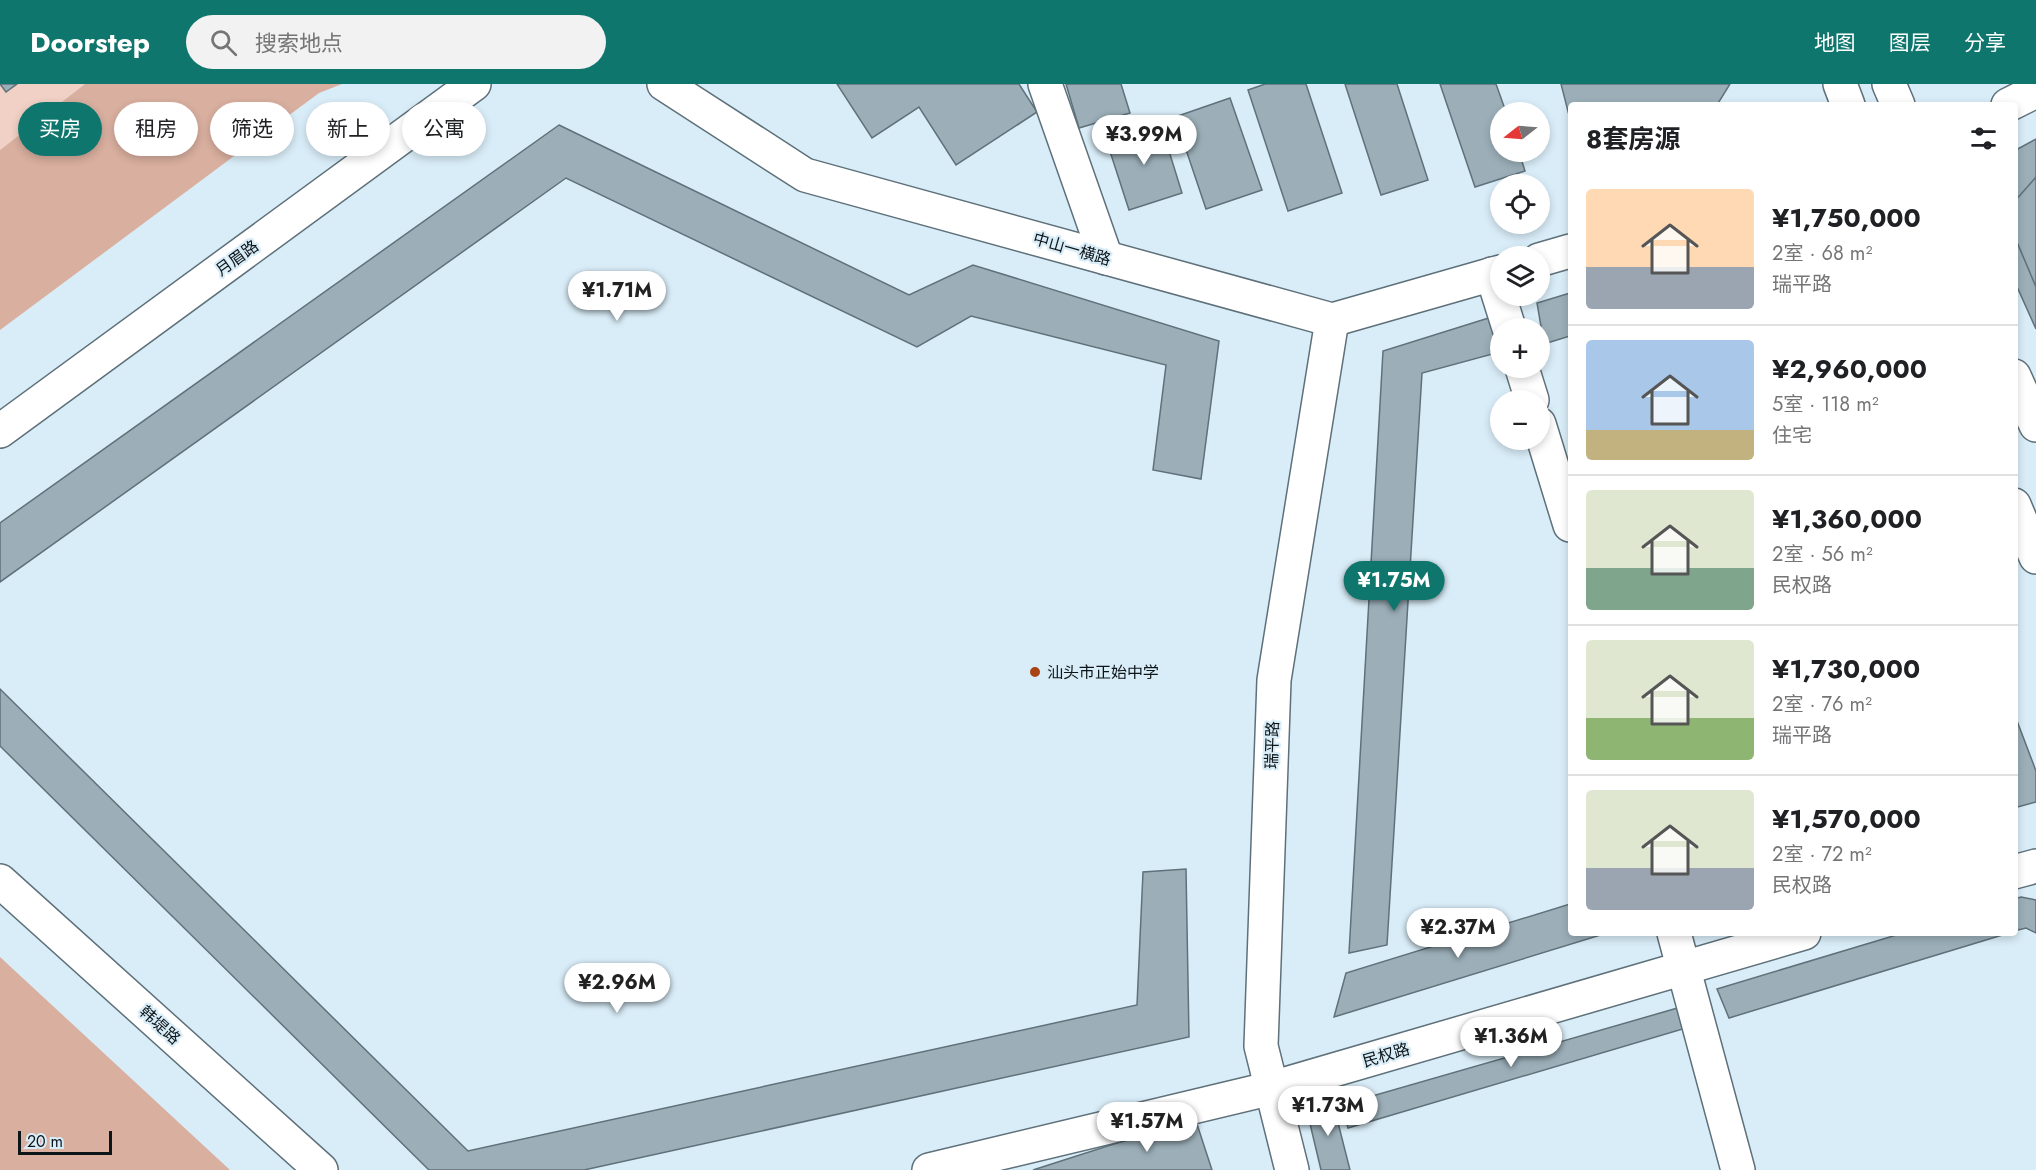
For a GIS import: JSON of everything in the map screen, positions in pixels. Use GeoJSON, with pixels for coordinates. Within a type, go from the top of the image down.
{"type":"FeatureCollection","features":[{"type":"Feature","properties":{"kind":"street","name":"月眉路"},"geometry":{"type":"LineString","coordinates":[[0,431],[474,84]]}},
{"type":"Feature","properties":{"kind":"street","name":"中山一横路"},"geometry":{"type":"LineString","coordinates":[[664,84],[806,175],[1332,320]]}},
{"type":"Feature","properties":{"kind":"street"},"geometry":{"type":"LineString","coordinates":[[1045,84],[1106,258]]}},
{"type":"Feature","properties":{"kind":"street"},"geometry":{"type":"LineString","coordinates":[[1840,84],[1847,102]]}},
{"type":"Feature","properties":{"kind":"street"},"geometry":{"type":"LineString","coordinates":[[1889,84],[1897,102]]}},
{"type":"Feature","properties":{"kind":"street"},"geometry":{"type":"LineString","coordinates":[[2014,102],[2036,91]]}},
{"type":"Feature","properties":{"kind":"street"},"geometry":{"type":"LineString","coordinates":[[1550,257],[1568,252]]}},
{"type":"Feature","properties":{"kind":"street"},"geometry":{"type":"LineString","coordinates":[[1332,320],[1490,275]]}},
{"type":"Feature","properties":{"kind":"street","name":"瑞平路"},"geometry":{"type":"LineString","coordinates":[[1292,1170],[1261,1046],[1274,680],[1332,320]]}},
{"type":"Feature","properties":{"kind":"street"},"geometry":{"type":"LineString","coordinates":[[2018,385],[2036,425]]}},
{"type":"Feature","properties":{"kind":"street"},"geometry":{"type":"LineString","coordinates":[[1547,450],[1568,518]]}},
{"type":"Feature","properties":{"kind":"street"},"geometry":{"type":"LineString","coordinates":[[2018,515],[2036,557]]}},
{"type":"Feature","properties":{"kind":"street"},"geometry":{"type":"LineString","coordinates":[[2018,871],[2036,866]]}},
{"type":"Feature","properties":{"kind":"street","name":"韩堤路"},"geometry":{"type":"LineString","coordinates":[[0,881],[321,1170]]}},
{"type":"Feature","properties":{"kind":"street"},"geometry":{"type":"LineString","coordinates":[[1675,936],[1738,1170]]}},
{"type":"Feature","properties":{"kind":"street","name":"民权路"},"geometry":{"type":"LineString","coordinates":[[929,1170],[1272,1088],[1794,936]]}},
{"type":"Feature","properties":{"kind":"shaded area"},"geometry":{"type":"Polygon","coordinates":[[[0,84],[85,84],[62,102],[18,102],[18,136],[0,150],[0,84]]]}},
{"type":"Feature","properties":{"kind":"shaded area"},"geometry":{"type":"Polygon","coordinates":[[[85,84],[342,84],[319,93],[294,112],[294,102],[210,102],[210,156],[234,156],[0,330],[0,150],[18,136],[18,156],[102,156],[102,102],[62,102],[85,84]]]}},
{"type":"Feature","properties":{"kind":"shaded area"},"geometry":{"type":"Polygon","coordinates":[[[0,957],[230,1170],[0,1170],[0,957]]]}},
{"type":"Feature","properties":{"kind":"building"},"geometry":{"type":"Polygon","coordinates":[[[0,84],[17,84],[6,92],[0,84]]]}},
{"type":"Feature","properties":{"kind":"building"},"geometry":{"type":"Polygon","coordinates":[[[837,84],[1019,84],[1037,112],[956,165],[919,107],[872,138],[837,84]]]}},
{"type":"Feature","properties":{"kind":"building"},"geometry":{"type":"Polygon","coordinates":[[[1066,84],[1121,84],[1130,113],[1079,128],[1066,84]]]}},
{"type":"Feature","properties":{"kind":"building"},"geometry":{"type":"Polygon","coordinates":[[[1265,84],[1306,84],[1342,193],[1288,211],[1248,90],[1265,84]]]}},
{"type":"Feature","properties":{"kind":"building"},"geometry":{"type":"Polygon","coordinates":[[[1345,84],[1397,84],[1428,180],[1381,195],[1345,84]]]}},
{"type":"Feature","properties":{"kind":"building"},"geometry":{"type":"Polygon","coordinates":[[[1440,84],[1496,84],[1502,102],[1490,102],[1490,162],[1522,162],[1525,171],[1516,174],[1490,174],[1490,182],[1475,187],[1440,84]]]}},
{"type":"Feature","properties":{"kind":"building"},"geometry":{"type":"Polygon","coordinates":[[[1561,84],[1730,84],[1719,102],[1568,102],[1568,111],[1561,84]]]}},
{"type":"Feature","properties":{"kind":"building"},"geometry":{"type":"Polygon","coordinates":[[[1230,98],[1262,190],[1206,209],[1175,117],[1230,98]]]}},
{"type":"Feature","properties":{"kind":"building"},"geometry":{"type":"Polygon","coordinates":[[[1160,122],[1182,193],[1129,210],[1106,139],[1160,122]]]}},
{"type":"Feature","properties":{"kind":"building"},"geometry":{"type":"Polygon","coordinates":[[[559,125],[909,295],[973,265],[1219,341],[1201,479],[1153,470],[1166,365],[971,316],[917,347],[566,178],[0,582],[0,523],[559,125]]]}},
{"type":"Feature","properties":{"kind":"building"},"geometry":{"type":"Polygon","coordinates":[[[2036,139],[2036,329],[2018,289],[2018,149],[2036,139]]]}},
{"type":"Feature","properties":{"kind":"building"},"geometry":{"type":"Polygon","coordinates":[[[2036,177],[2036,287],[2018,244],[2018,197],[2036,177]]]}},
{"type":"Feature","properties":{"kind":"building"},"geometry":{"type":"Polygon","coordinates":[[[1568,294],[1568,337],[1550,342],[1550,318],[1540,318],[1538,306],[1550,306],[1550,299],[1568,294]]]}},
{"type":"Feature","properties":{"kind":"building"},"geometry":{"type":"Polygon","coordinates":[[[1495,316],[1496,318],[1490,318],[1490,355],[1422,373],[1387,945],[1349,953],[1383,351],[1495,316]]]}},
{"type":"Feature","properties":{"kind":"building"},"geometry":{"type":"Polygon","coordinates":[[[0,689],[468,1151],[1137,1005],[1143,872],[1186,869],[1189,1037],[584,1170],[429,1170],[0,746],[0,689]]]}},
{"type":"Feature","properties":{"kind":"building"},"geometry":{"type":"Polygon","coordinates":[[[2018,724],[2036,771],[2036,802],[2018,807],[2018,724]]]}},
{"type":"Feature","properties":{"kind":"building"},"geometry":{"type":"Polygon","coordinates":[[[2018,898],[2036,900],[2036,933],[2026,928],[2018,930],[2018,898]]]}},
{"type":"Feature","properties":{"kind":"building"},"geometry":{"type":"Polygon","coordinates":[[[1568,905],[1568,936],[1597,936],[1334,1017],[1346,973],[1568,905]]]}},
{"type":"Feature","properties":{"kind":"building"},"geometry":{"type":"Polygon","coordinates":[[[1893,936],[1999,936],[1729,1018],[1717,989],[1893,936]]]}},
{"type":"Feature","properties":{"kind":"building"},"geometry":{"type":"Polygon","coordinates":[[[1681,1007],[1686,1028],[1348,1128],[1341,1105],[1681,1007]]]}},
{"type":"Feature","properties":{"kind":"building"},"geometry":{"type":"Polygon","coordinates":[[[1332,1099],[1350,1170],[1321,1170],[1306,1107],[1332,1099]]]}},
{"type":"Feature","properties":{"kind":"building"},"geometry":{"type":"Polygon","coordinates":[[[1195,1118],[1212,1170],[1033,1170],[1195,1118]]]}},
{"type":"Feature","properties":{"kind":"place","name":"汕头市正始中学"},"geometry":{"type":"Point","coordinates":[1035,672]}}]}
